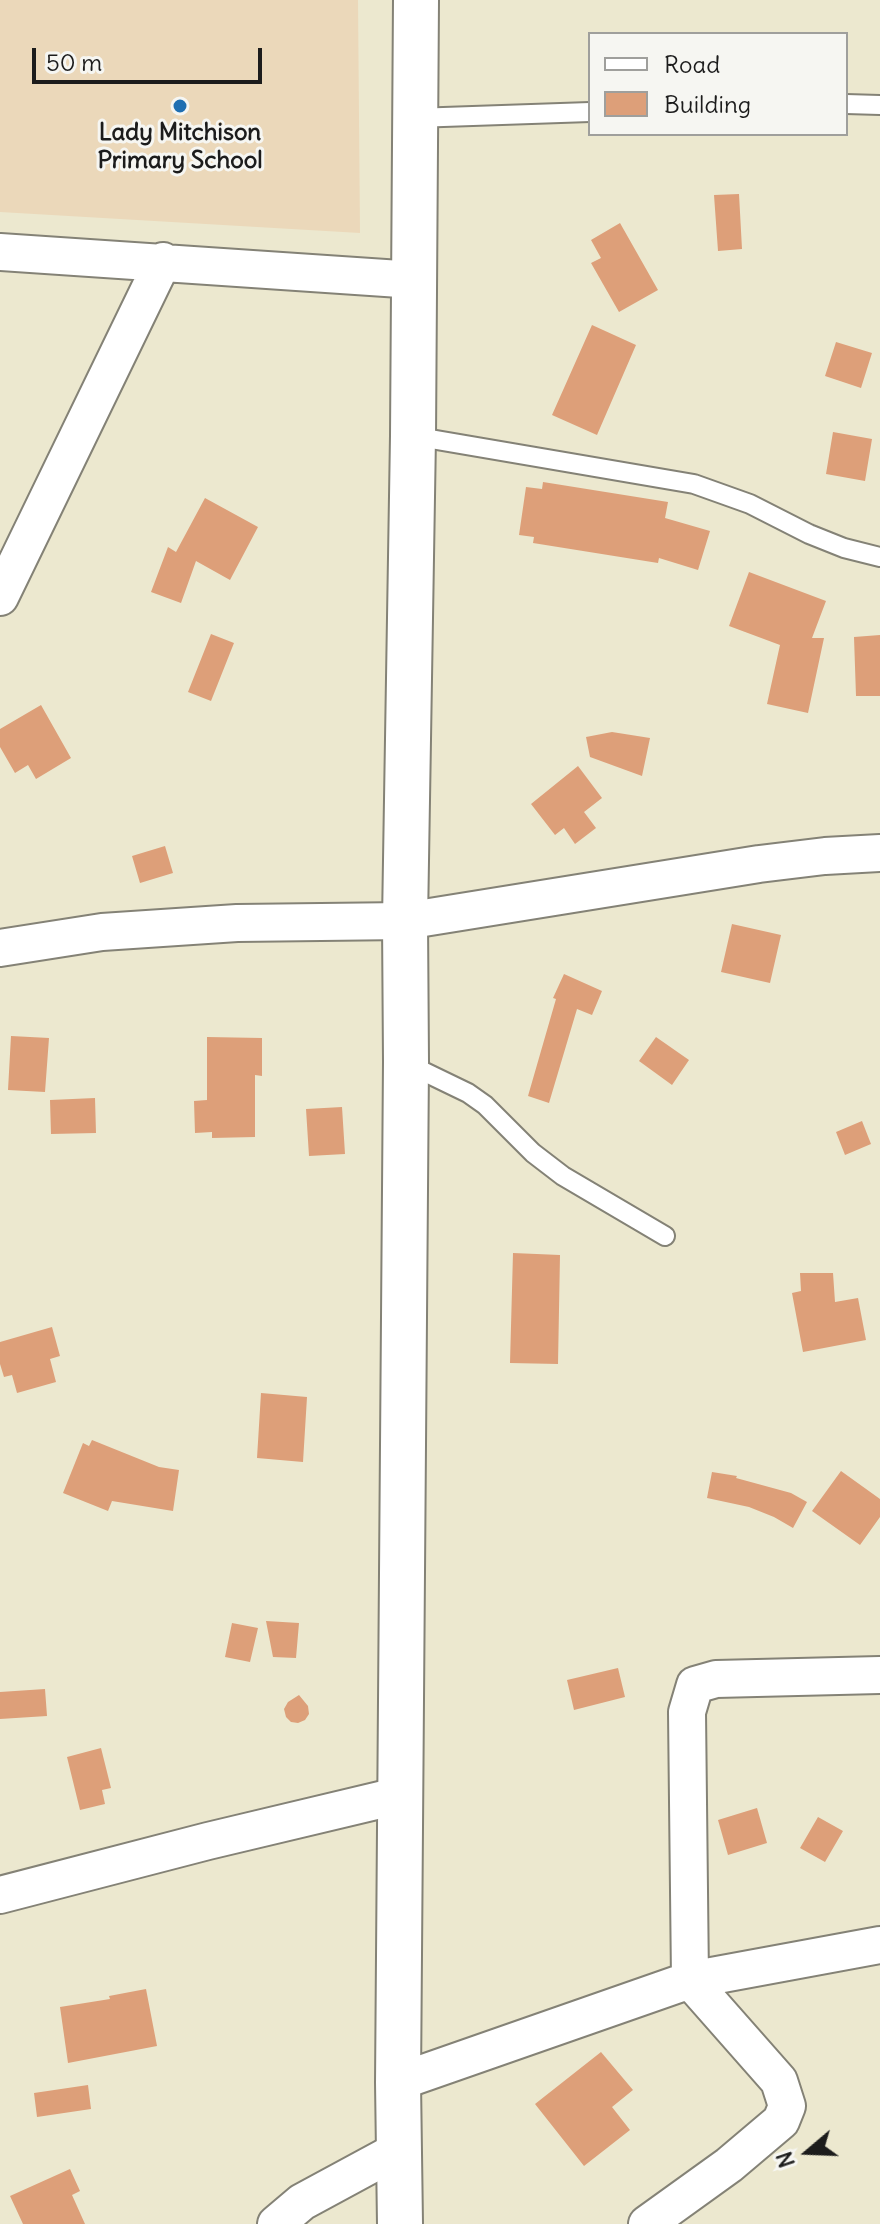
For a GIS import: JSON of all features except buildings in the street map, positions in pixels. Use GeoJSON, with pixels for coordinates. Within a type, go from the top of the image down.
{"type":"FeatureCollection","features":[{"type":"Feature","properties":{"kind":"main road"},"geometry":{"type":"LineString","coordinates":[[400,2224],[398,2082],[405,921],[416,0]]}},
{"type":"Feature","properties":{"kind":"street"},"geometry":{"type":"LineString","coordinates":[[0,252],[415,280]]}},
{"type":"Feature","properties":{"kind":"street"},"geometry":{"type":"LineString","coordinates":[[0,597],[163,261]]}},
{"type":"Feature","properties":{"kind":"street"},"geometry":{"type":"LineString","coordinates":[[0,948],[102,932],[237,923],[405,921],[759,864],[880,853]]}},
{"type":"Feature","properties":{"kind":"street"},"geometry":{"type":"LineString","coordinates":[[647,2224],[740,2156],[781,2121],[787,2106],[779,2081],[690,1980],[687,1712],[695,1685],[716,1679],[880,1675]]}},
{"type":"Feature","properties":{"kind":"street"},"geometry":{"type":"LineString","coordinates":[[0,1895],[401,1795]]}},
{"type":"Feature","properties":{"kind":"street"},"geometry":{"type":"LineString","coordinates":[[398,2082],[690,1980],[880,1945]]}},
{"type":"Feature","properties":{"kind":"street"},"geometry":{"type":"LineString","coordinates":[[276,2224],[302,2202],[400,2149]]}},
{"type":"Feature","properties":{"kind":"lane"},"geometry":{"type":"LineString","coordinates":[[848,104],[880,105]]}},
{"type":"Feature","properties":{"kind":"lane"},"geometry":{"type":"LineString","coordinates":[[414,118],[588,112]]}},
{"type":"Feature","properties":{"kind":"lane"},"geometry":{"type":"LineString","coordinates":[[413,436],[694,484],[750,504],[844,548],[880,557]]}},
{"type":"Feature","properties":{"kind":"lane"},"geometry":{"type":"LineString","coordinates":[[406,1062],[468,1093],[485,1105],[533,1153],[563,1176],[665,1236]]}},
{"type":"Feature","properties":{"kind":"shaded area","name":"Lady Mitchison Primary School"},"geometry":{"type":"Polygon","coordinates":[[[0,0],[358,0],[360,233],[0,212],[0,0]]]}},
{"type":"Feature","properties":{"kind":"place","name":"Lady Mitchison Primary School"},"geometry":{"type":"Point","coordinates":[180,106]}}]}
